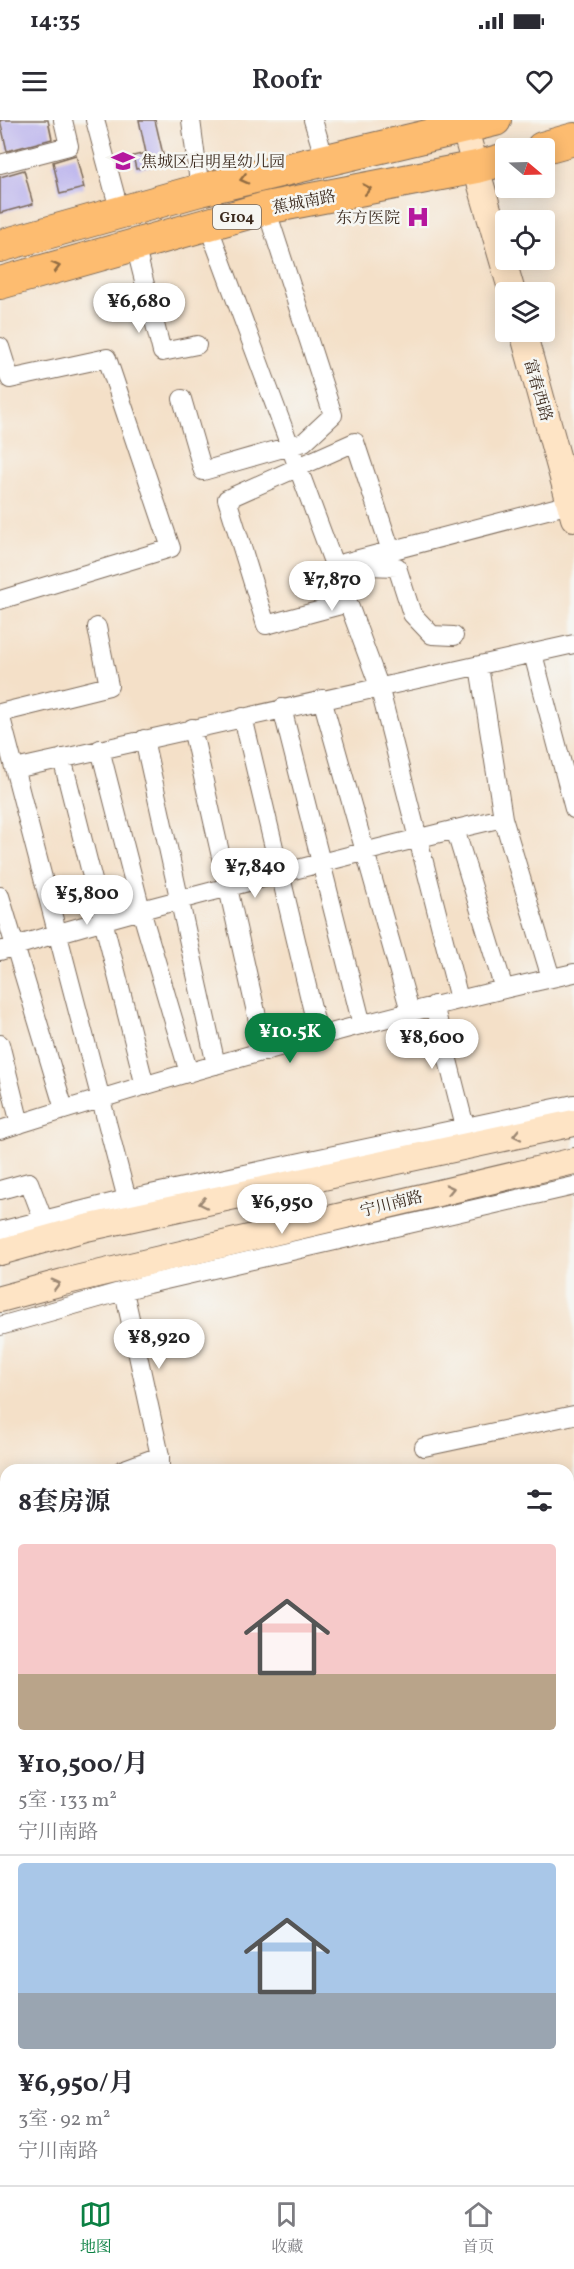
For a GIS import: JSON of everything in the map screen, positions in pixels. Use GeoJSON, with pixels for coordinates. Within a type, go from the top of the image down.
{"type":"FeatureCollection","features":[{"type":"Feature","properties":{"kind":"highway","name":"蕉城南路"},"geometry":{"type":"LineString","coordinates":[[0,246],[200,190],[464,124],[495,120]]}},
{"type":"Feature","properties":{"kind":"highway"},"geometry":{"type":"LineString","coordinates":[[555,144],[574,139]]}},
{"type":"Feature","properties":{"kind":"highway","name":"蕉城南路"},"geometry":{"type":"LineString","coordinates":[[0,283],[266,208],[491,163]]}},
{"type":"Feature","properties":{"kind":"main road"},"geometry":{"type":"LineString","coordinates":[[464,124],[491,163],[510,282]]}},
{"type":"Feature","properties":{"kind":"main road","name":"富春西路"},"geometry":{"type":"LineString","coordinates":[[526,342],[572,511]]}},
{"type":"Feature","properties":{"kind":"main road"},"geometry":{"type":"LineString","coordinates":[[0,1252],[86,1228],[574,1123]]}},
{"type":"Feature","properties":{"kind":"main road","name":"宁川南路"},"geometry":{"type":"LineString","coordinates":[[0,1299],[375,1206],[574,1161]]}},
{"type":"Feature","properties":{"kind":"street"},"geometry":{"type":"LineString","coordinates":[[0,164],[69,146],[63,120]]}},
{"type":"Feature","properties":{"kind":"street"},"geometry":{"type":"LineString","coordinates":[[95,120],[120,213]]}},
{"type":"Feature","properties":{"kind":"street"},"geometry":{"type":"LineString","coordinates":[[191,120],[200,190]]}},
{"type":"Feature","properties":{"kind":"street"},"geometry":{"type":"LineString","coordinates":[[313,120],[325,160]]}},
{"type":"Feature","properties":{"kind":"street"},"geometry":{"type":"LineString","coordinates":[[182,399],[203,471],[304,442],[333,415],[266,208]]}},
{"type":"Feature","properties":{"kind":"street"},"geometry":{"type":"LineString","coordinates":[[208,225],[379,686],[459,999]]}},
{"type":"Feature","properties":{"kind":"street"},"geometry":{"type":"LineString","coordinates":[[135,246],[162,352],[197,345]]}},
{"type":"Feature","properties":{"kind":"street"},"geometry":{"type":"LineString","coordinates":[[0,347],[10,380],[107,358],[171,548],[0,600]]}},
{"type":"Feature","properties":{"kind":"street"},"geometry":{"type":"LineString","coordinates":[[348,603],[266,625],[226,500],[297,466],[355,442],[391,551]]}},
{"type":"Feature","properties":{"kind":"street"},"geometry":{"type":"LineString","coordinates":[[336,565],[572,511]]}},
{"type":"Feature","properties":{"kind":"street"},"geometry":{"type":"LineString","coordinates":[[336,565],[397,567],[412,614],[432,635],[454,636]]}},
{"type":"Feature","properties":{"kind":"street"},"geometry":{"type":"LineString","coordinates":[[97,627],[109,687],[0,714],[127,1199]]}},
{"type":"Feature","properties":{"kind":"street"},"geometry":{"type":"LineString","coordinates":[[15,769],[574,644]]}},
{"type":"Feature","properties":{"kind":"street"},"geometry":{"type":"LineString","coordinates":[[533,654],[574,809]]}},
{"type":"Feature","properties":{"kind":"street"},"geometry":{"type":"LineString","coordinates":[[479,666],[503,818],[551,978]]}},
{"type":"Feature","properties":{"kind":"street"},"geometry":{"type":"LineString","coordinates":[[322,699],[367,851],[410,1011]]}},
{"type":"Feature","properties":{"kind":"street"},"geometry":{"type":"LineString","coordinates":[[282,708],[362,1025]]}},
{"type":"Feature","properties":{"kind":"street"},"geometry":{"type":"LineString","coordinates":[[243,717],[320,1037]]}},
{"type":"Feature","properties":{"kind":"street"},"geometry":{"type":"LineString","coordinates":[[192,728],[265,1052]]}},
{"type":"Feature","properties":{"kind":"street"},"geometry":{"type":"LineString","coordinates":[[144,739],[216,1065]]}},
{"type":"Feature","properties":{"kind":"street"},"geometry":{"type":"LineString","coordinates":[[99,750],[141,910],[189,1073]]}},
{"type":"Feature","properties":{"kind":"street"},"geometry":{"type":"LineString","coordinates":[[62,758],[145,1086]]}},
{"type":"Feature","properties":{"kind":"street"},"geometry":{"type":"LineString","coordinates":[[8,949],[58,932],[141,910],[418,837],[503,818]]}},
{"type":"Feature","properties":{"kind":"street"},"geometry":{"type":"LineString","coordinates":[[455,829],[504,988]]}},
{"type":"Feature","properties":{"kind":"street"},"geometry":{"type":"LineString","coordinates":[[0,896],[8,949],[64,1109]]}},
{"type":"Feature","properties":{"kind":"street"},"geometry":{"type":"LineString","coordinates":[[0,1130],[100,1098],[410,1011],[574,973]]}},
{"type":"Feature","properties":{"kind":"street"},"geometry":{"type":"LineString","coordinates":[[434,1005],[465,1127]]}},
{"type":"Feature","properties":{"kind":"street"},"geometry":{"type":"LineString","coordinates":[[0,1044],[20,1124]]}},
{"type":"Feature","properties":{"kind":"street"},"geometry":{"type":"LineString","coordinates":[[0,1230],[127,1199],[574,1104]]}},
{"type":"Feature","properties":{"kind":"street"},"geometry":{"type":"LineString","coordinates":[[0,1190],[29,1182],[43,1219]]}},
{"type":"Feature","properties":{"kind":"street"},"geometry":{"type":"LineString","coordinates":[[0,1326],[124,1291],[574,1186]]}},
{"type":"Feature","properties":{"kind":"street"},"geometry":{"type":"LineString","coordinates":[[124,1291],[160,1463]]}},
{"type":"Feature","properties":{"kind":"street"},"geometry":{"type":"LineString","coordinates":[[424,1447],[574,1414]]}},
{"type":"Feature","properties":{"kind":"building"},"geometry":{"type":"Polygon","coordinates":[[[0,120],[48,120],[52,139],[7,151],[0,120]]]}},
{"type":"Feature","properties":{"kind":"building"},"geometry":{"type":"Polygon","coordinates":[[[139,120],[155,120],[165,163],[136,169],[133,156],[146,153],[139,120]]]}},
{"type":"Feature","properties":{"kind":"building"},"geometry":{"type":"Polygon","coordinates":[[[76,155],[84,188],[60,194],[53,162],[76,155]]]}},
{"type":"Feature","properties":{"kind":"building"},"geometry":{"type":"Polygon","coordinates":[[[24,170],[33,204],[0,213],[0,177],[24,170]]]}},
{"type":"Feature","properties":{"kind":"place","name":"焦城区启明星幼儿园"},"geometry":{"type":"Point","coordinates":[123,161]}},
{"type":"Feature","properties":{"kind":"place","name":"东方医院"},"geometry":{"type":"Point","coordinates":[418,217]}}]}
